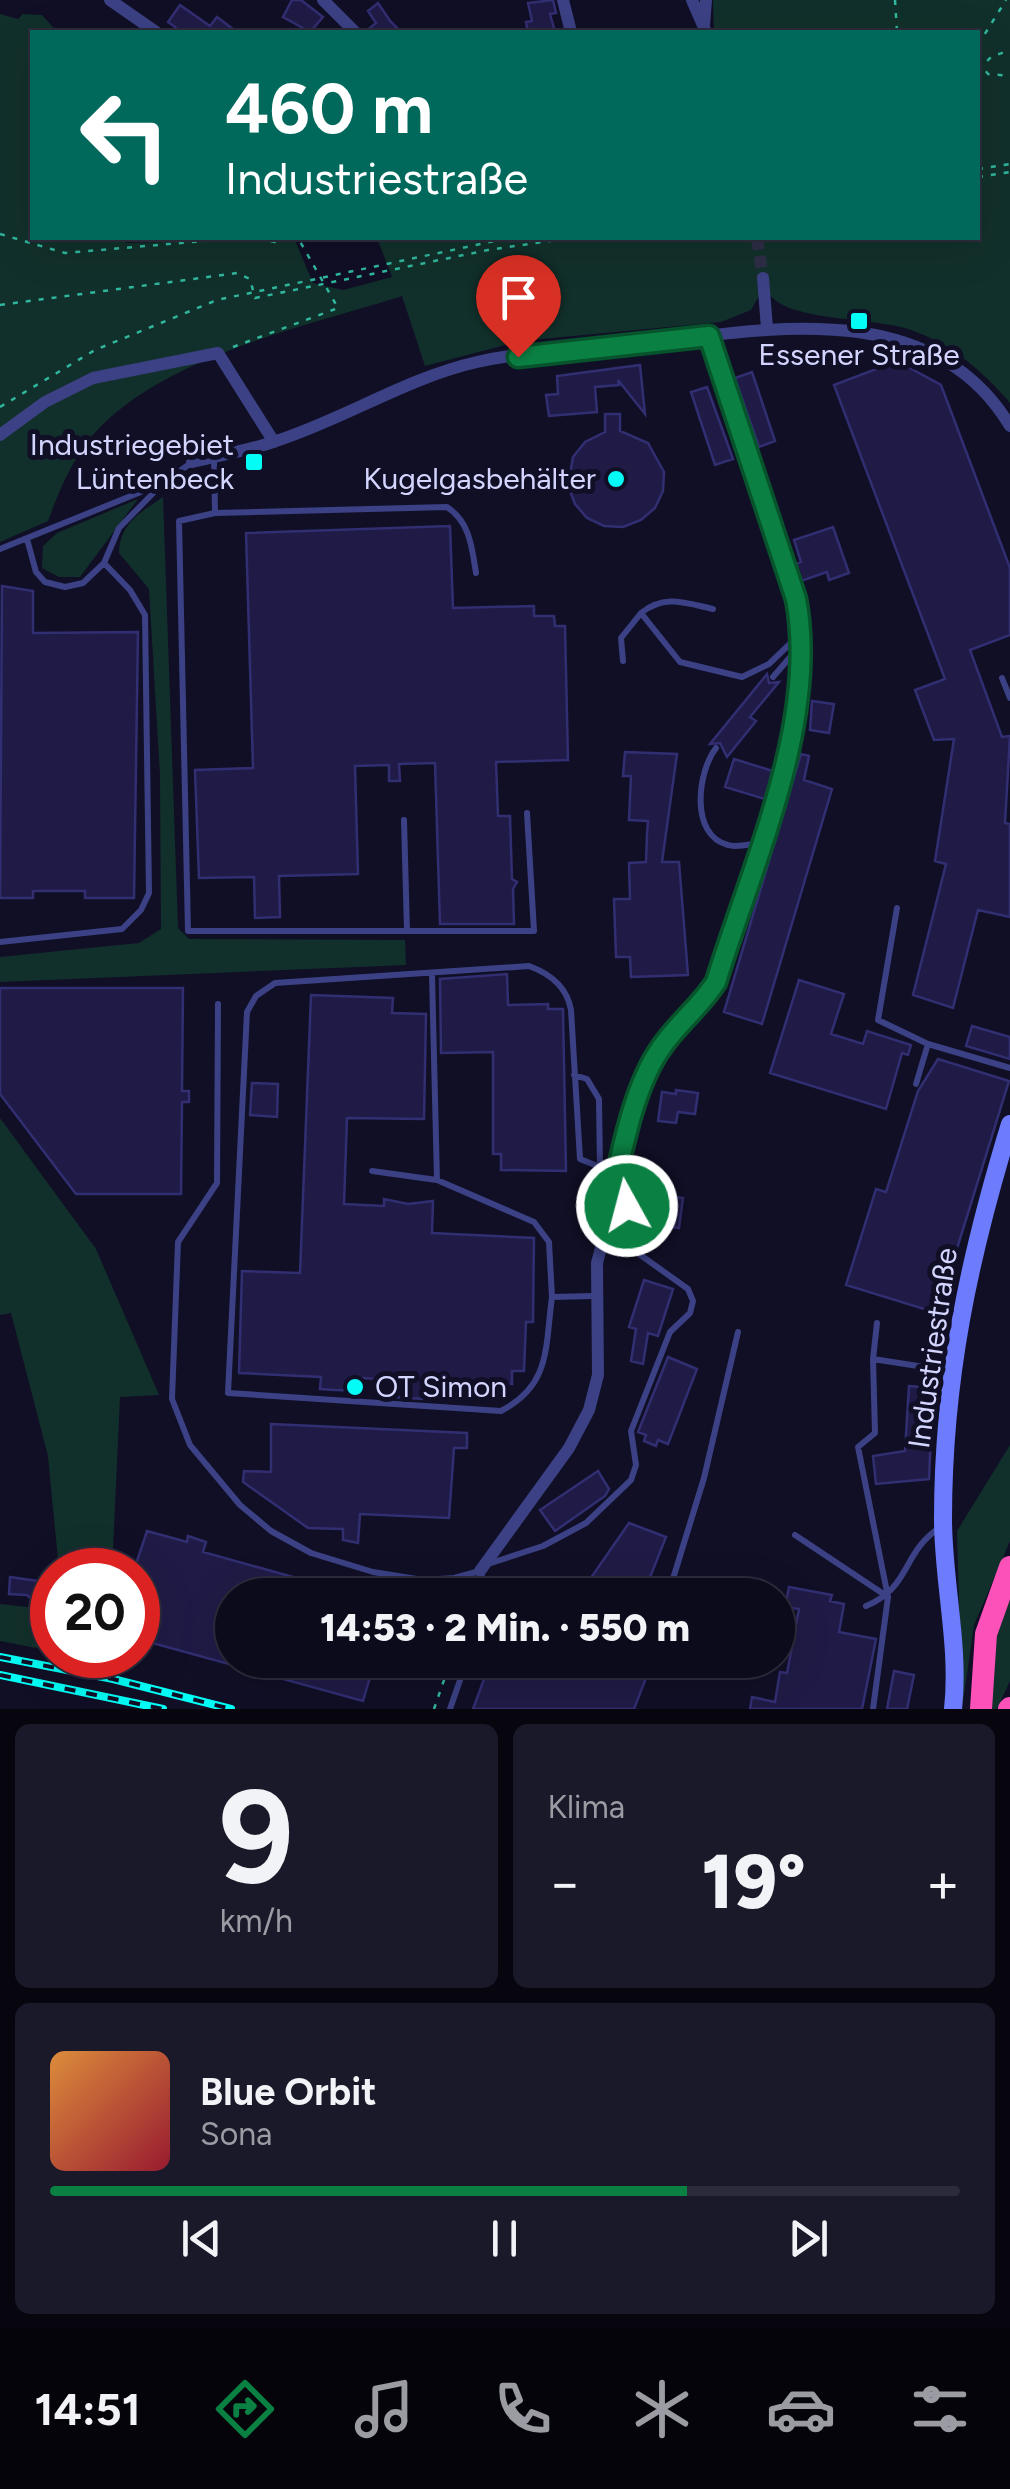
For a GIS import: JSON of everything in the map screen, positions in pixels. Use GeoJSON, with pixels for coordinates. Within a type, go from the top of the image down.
{"type":"FeatureCollection","features":[{"type":"Feature","properties":{"kind":"highway"},"geometry":{"type":"LineString","coordinates":[[981,1709],[982,1654],[1010,1567]]}},
{"type":"Feature","properties":{"kind":"street"},"geometry":{"type":"LineString","coordinates":[[110,0],[153,30]]}},
{"type":"Feature","properties":{"kind":"street"},"geometry":{"type":"LineString","coordinates":[[324,0],[353,30]]}},
{"type":"Feature","properties":{"kind":"street"},"geometry":{"type":"LineString","coordinates":[[563,0],[570,30]]}},
{"type":"Feature","properties":{"kind":"street"},"geometry":{"type":"LineString","coordinates":[[692,0],[705,30]]}},
{"type":"Feature","properties":{"kind":"street"},"geometry":{"type":"LineString","coordinates":[[705,30],[706,0]]}},
{"type":"Feature","properties":{"kind":"street"},"geometry":{"type":"LineString","coordinates":[[763,278],[767,328]]}},
{"type":"Feature","properties":{"kind":"street"},"geometry":{"type":"LineString","coordinates":[[192,462],[274,442],[425,378],[479,361],[767,328],[873,332],[915,345],[963,372],[1010,426]]}},
{"type":"Feature","properties":{"kind":"street"},"geometry":{"type":"LineString","coordinates":[[482,1568],[569,1448],[589,1410],[599,1350],[594,1296],[616,1178],[649,1066],[664,1044],[699,1009],[716,982],[795,729],[802,682],[802,638],[796,599],[709,336]]}},
{"type":"Feature","properties":{"kind":"street"},"geometry":{"type":"LineString","coordinates":[[0,435],[44,402],[93,378],[218,353],[274,442]]}},
{"type":"Feature","properties":{"kind":"street","name":"Industriestraße"},"geometry":{"type":"LineString","coordinates":[[953,1709],[943,1525],[951,1371],[971,1256],[1010,1124]]}},
{"type":"Feature","properties":{"kind":"lane"},"geometry":{"type":"LineString","coordinates":[[214,456],[215,514]]}},
{"type":"Feature","properties":{"kind":"lane"},"geometry":{"type":"LineString","coordinates":[[27,540],[36,572],[45,582],[64,587],[83,584],[104,563],[119,528],[163,483],[192,462]]}},
{"type":"Feature","properties":{"kind":"lane"},"geometry":{"type":"LineString","coordinates":[[0,549],[163,483]]}},
{"type":"Feature","properties":{"kind":"lane"},"geometry":{"type":"LineString","coordinates":[[476,573],[470,538],[458,514],[447,507],[215,514],[179,521],[188,931],[534,931],[527,813]]}},
{"type":"Feature","properties":{"kind":"lane"},"geometry":{"type":"LineString","coordinates":[[0,942],[122,929],[141,910],[149,893],[146,615],[130,590],[104,563]]}},
{"type":"Feature","properties":{"kind":"lane"},"geometry":{"type":"LineString","coordinates":[[623,661],[621,638],[654,602],[668,600],[712,609]]}},
{"type":"Feature","properties":{"kind":"lane"},"geometry":{"type":"LineString","coordinates":[[641,613],[680,662],[742,677],[768,664],[802,638]]}},
{"type":"Feature","properties":{"kind":"lane"},"geometry":{"type":"LineString","coordinates":[[773,677],[802,638]]}},
{"type":"Feature","properties":{"kind":"lane"},"geometry":{"type":"LineString","coordinates":[[1002,678],[1010,698]]}},
{"type":"Feature","properties":{"kind":"lane"},"geometry":{"type":"LineString","coordinates":[[716,748],[706,760],[700,808],[713,836],[728,846],[760,843]]}},
{"type":"Feature","properties":{"kind":"lane"},"geometry":{"type":"LineString","coordinates":[[404,820],[407,931]]}},
{"type":"Feature","properties":{"kind":"lane"},"geometry":{"type":"LineString","coordinates":[[897,908],[878,1020],[928,1044],[1010,1068]]}},
{"type":"Feature","properties":{"kind":"lane"},"geometry":{"type":"LineString","coordinates":[[218,1004],[218,1182],[178,1242],[172,1398],[190,1445],[208,1471],[271,1531],[311,1554],[373,1572],[424,1580],[454,1578],[543,1546],[586,1522],[631,1480],[636,1464],[630,1430],[670,1332],[690,1312],[693,1301],[688,1289],[639,1254],[616,1178],[580,1158],[569,998],[543,971],[530,966],[441,970],[432,975],[275,984],[256,996],[247,1012],[228,1394],[501,1411],[527,1398],[541,1374],[552,1297],[549,1242],[534,1222],[437,1180],[372,1171]]}},
{"type":"Feature","properties":{"kind":"lane"},"geometry":{"type":"LineString","coordinates":[[432,975],[437,1180]]}},
{"type":"Feature","properties":{"kind":"lane"},"geometry":{"type":"LineString","coordinates":[[916,1084],[928,1044]]}},
{"type":"Feature","properties":{"kind":"lane"},"geometry":{"type":"LineString","coordinates":[[574,1075],[587,1079],[599,1099],[600,1169]]}},
{"type":"Feature","properties":{"kind":"lane"},"geometry":{"type":"LineString","coordinates":[[552,1297],[594,1296]]}},
{"type":"Feature","properties":{"kind":"lane"},"geometry":{"type":"LineString","coordinates":[[873,1709],[888,1597],[858,1447],[875,1432],[873,1359],[877,1322]]}},
{"type":"Feature","properties":{"kind":"lane"},"geometry":{"type":"LineString","coordinates":[[673,1578],[704,1478],[738,1332]]}},
{"type":"Feature","properties":{"kind":"lane"},"geometry":{"type":"LineString","coordinates":[[873,1359],[951,1371]]}},
{"type":"Feature","properties":{"kind":"lane"},"geometry":{"type":"LineString","coordinates":[[866,1606],[888,1597],[917,1546],[943,1525]]}},
{"type":"Feature","properties":{"kind":"lane"},"geometry":{"type":"LineString","coordinates":[[795,1535],[888,1597]]}},
{"type":"Feature","properties":{"kind":"lane"},"geometry":{"type":"LineString","coordinates":[[482,1568],[485,1578]]}},
{"type":"Feature","properties":{"kind":"lane"},"geometry":{"type":"LineString","coordinates":[[450,1709],[461,1678]]}},
{"type":"Feature","properties":{"kind":"path"},"geometry":{"type":"LineString","coordinates":[[896,0],[897,30]]}},
{"type":"Feature","properties":{"kind":"path"},"geometry":{"type":"LineString","coordinates":[[980,42],[1006,0]]}},
{"type":"Feature","properties":{"kind":"path"},"geometry":{"type":"LineString","coordinates":[[1010,50],[992,57],[980,69],[988,74],[1010,76]]}},
{"type":"Feature","properties":{"kind":"path"},"geometry":{"type":"LineString","coordinates":[[980,170],[1010,164]]}},
{"type":"Feature","properties":{"kind":"path"},"geometry":{"type":"LineString","coordinates":[[980,177],[1010,172]]}},
{"type":"Feature","properties":{"kind":"path"},"geometry":{"type":"LineString","coordinates":[[0,234],[65,252],[214,240]]}},
{"type":"Feature","properties":{"kind":"path"},"geometry":{"type":"LineString","coordinates":[[218,353],[338,308],[299,240]]}},
{"type":"Feature","properties":{"kind":"path"},"geometry":{"type":"LineString","coordinates":[[0,406],[131,333],[253,290],[499,240]]}},
{"type":"Feature","properties":{"kind":"path"},"geometry":{"type":"LineString","coordinates":[[0,305],[237,273],[250,279],[255,298],[488,250],[556,240]]}},
{"type":"Feature","properties":{"kind":"path"},"geometry":{"type":"LineString","coordinates":[[434,1709],[445,1678]]}},
{"type":"Feature","properties":{"kind":"green space"},"geometry":{"type":"Polygon","coordinates":[[[713,0],[1010,0],[1010,403],[965,360],[926,336],[895,326],[814,315],[781,304],[770,295],[759,296],[751,310],[721,322],[520,341],[425,366],[402,296],[231,350],[147,390],[113,415],[85,445],[48,521],[0,542],[0,14],[18,19],[23,14],[42,15],[55,30],[30,30],[30,240],[126,243],[295,240],[313,283],[343,290],[392,277],[378,240],[980,240],[980,30],[714,30],[713,0]]]}},
{"type":"Feature","properties":{"kind":"green space"},"geometry":{"type":"Polygon","coordinates":[[[163,497],[178,928],[189,939],[405,940],[406,965],[0,982],[0,957],[139,943],[161,929],[160,775],[149,589],[119,553],[127,526],[163,497]]]}},
{"type":"Feature","properties":{"kind":"green space"},"geometry":{"type":"Polygon","coordinates":[[[138,499],[80,577],[59,577],[42,568],[43,546],[57,533],[138,499]]]}},
{"type":"Feature","properties":{"kind":"green space"},"geometry":{"type":"Polygon","coordinates":[[[0,1118],[96,1249],[159,1395],[120,1397],[113,1548],[57,1548],[48,1456],[11,1313],[0,1315],[0,1118]]]}},
{"type":"Feature","properties":{"kind":"green space"},"geometry":{"type":"Polygon","coordinates":[[[1010,1445],[1010,1541],[974,1625],[962,1709],[957,1531],[1010,1445]]]}},
{"type":"Feature","properties":{"kind":"green space"},"geometry":{"type":"Polygon","coordinates":[[[1010,1579],[1010,1681],[997,1709],[990,1709],[991,1663],[1010,1579]]]}},
{"type":"Feature","properties":{"kind":"green space"},"geometry":{"type":"Polygon","coordinates":[[[0,1604],[30,1607],[30,1647],[0,1641],[0,1604]]]}},
{"type":"Feature","properties":{"kind":"building"},"geometry":{"type":"Polygon","coordinates":[[[292,0],[301,0],[323,17],[312,30],[306,30],[283,17],[292,0]]]}},
{"type":"Feature","properties":{"kind":"building"},"geometry":{"type":"Polygon","coordinates":[[[553,0],[556,13],[550,14],[554,30],[528,30],[526,22],[532,21],[528,3],[553,0]]]}},
{"type":"Feature","properties":{"kind":"building"},"geometry":{"type":"Polygon","coordinates":[[[378,3],[399,30],[367,30],[376,23],[368,11],[378,3]]]}},
{"type":"Feature","properties":{"kind":"building"},"geometry":{"type":"Polygon","coordinates":[[[180,5],[210,26],[217,17],[234,30],[179,30],[168,22],[180,5]]]}},
{"type":"Feature","properties":{"kind":"building"},"geometry":{"type":"Polygon","coordinates":[[[897,361],[941,385],[1010,568],[1010,635],[970,650],[1002,737],[1010,736],[1005,823],[1010,824],[1010,917],[978,910],[953,1008],[913,995],[946,864],[935,861],[954,739],[934,740],[915,690],[945,679],[834,385],[897,361]]]}},
{"type":"Feature","properties":{"kind":"building"},"geometry":{"type":"Polygon","coordinates":[[[640,365],[645,414],[618,380],[619,385],[595,387],[597,412],[549,416],[546,395],[558,394],[557,376],[640,365]]]}},
{"type":"Feature","properties":{"kind":"building"},"geometry":{"type":"Polygon","coordinates":[[[752,372],[775,441],[759,447],[735,378],[752,372]]]}},
{"type":"Feature","properties":{"kind":"building"},"geometry":{"type":"Polygon","coordinates":[[[707,387],[733,459],[715,465],[691,392],[707,387]]]}},
{"type":"Feature","properties":{"kind":"building","name":"Kugelgasbehälter"},"geometry":{"type":"Polygon","coordinates":[[[605,414],[620,414],[620,431],[648,443],[664,472],[663,491],[655,508],[641,520],[623,527],[604,526],[587,518],[575,504],[568,486],[573,457],[585,442],[605,432],[605,414]]]}},
{"type":"Feature","properties":{"kind":"building"},"geometry":{"type":"Polygon","coordinates":[[[450,526],[453,608],[534,606],[534,616],[554,616],[555,626],[565,626],[568,760],[496,762],[498,816],[510,816],[512,879],[517,882],[513,889],[514,924],[440,924],[435,763],[399,764],[400,781],[389,781],[389,765],[355,766],[358,874],[279,876],[280,917],[255,918],[254,877],[199,878],[195,770],[253,768],[246,533],[450,526]]]}},
{"type":"Feature","properties":{"kind":"building"},"geometry":{"type":"Polygon","coordinates":[[[833,527],[849,573],[829,580],[827,572],[801,581],[795,564],[801,562],[794,540],[833,527]]]}},
{"type":"Feature","properties":{"kind":"building"},"geometry":{"type":"Polygon","coordinates":[[[2,586],[33,591],[33,633],[138,632],[134,898],[85,898],[85,891],[33,891],[33,898],[0,898],[2,586]]]}},
{"type":"Feature","properties":{"kind":"building"},"geometry":{"type":"Polygon","coordinates":[[[767,674],[769,683],[779,682],[750,717],[756,721],[727,757],[720,743],[710,744],[767,674]]]}},
{"type":"Feature","properties":{"kind":"building"},"geometry":{"type":"Polygon","coordinates":[[[812,701],[834,704],[829,733],[810,730],[812,701]]]}},
{"type":"Feature","properties":{"kind":"building"},"geometry":{"type":"Polygon","coordinates":[[[625,752],[677,754],[662,862],[679,862],[688,975],[631,977],[630,957],[616,957],[614,899],[630,899],[629,863],[646,862],[648,821],[629,820],[631,776],[623,776],[625,752]]]}},
{"type":"Feature","properties":{"kind":"building"},"geometry":{"type":"Polygon","coordinates":[[[801,754],[809,756],[804,780],[832,789],[762,1024],[724,1012],[801,754]]]}},
{"type":"Feature","properties":{"kind":"building"},"geometry":{"type":"Polygon","coordinates":[[[734,759],[773,771],[765,799],[725,787],[734,759]]]}},
{"type":"Feature","properties":{"kind":"building"},"geometry":{"type":"Polygon","coordinates":[[[507,974],[508,1005],[548,1004],[548,1009],[563,1009],[566,1171],[501,1170],[501,1154],[493,1154],[493,1052],[441,1053],[440,979],[507,974]]]}},
{"type":"Feature","properties":{"kind":"building"},"geometry":{"type":"Polygon","coordinates":[[[799,980],[844,994],[831,1034],[863,1044],[867,1031],[911,1045],[908,1055],[902,1053],[886,1109],[770,1073],[799,980]]]}},
{"type":"Feature","properties":{"kind":"building"},"geometry":{"type":"Polygon","coordinates":[[[0,988],[183,988],[182,1091],[189,1091],[189,1102],[182,1102],[181,1194],[76,1194],[0,1094],[0,988]]]}},
{"type":"Feature","properties":{"kind":"building"},"geometry":{"type":"Polygon","coordinates":[[[311,995],[393,998],[392,1013],[426,1014],[424,1119],[347,1118],[344,1204],[384,1206],[384,1199],[408,1204],[433,1201],[432,1233],[534,1238],[533,1322],[526,1322],[524,1371],[512,1371],[512,1384],[425,1381],[424,1399],[393,1397],[394,1380],[363,1378],[362,1391],[335,1390],[320,1389],[321,1377],[239,1373],[242,1271],[300,1273],[311,995]]]}},
{"type":"Feature","properties":{"kind":"building"},"geometry":{"type":"Polygon","coordinates":[[[972,1026],[1010,1037],[1010,1059],[966,1046],[972,1026]]]}},
{"type":"Feature","properties":{"kind":"building"},"geometry":{"type":"Polygon","coordinates":[[[938,1059],[1009,1081],[937,1313],[846,1285],[876,1189],[886,1192],[918,1091],[938,1059]]]}},
{"type":"Feature","properties":{"kind":"building"},"geometry":{"type":"Polygon","coordinates":[[[252,1083],[278,1084],[277,1117],[250,1115],[252,1083]]]}},
{"type":"Feature","properties":{"kind":"building"},"geometry":{"type":"Polygon","coordinates":[[[676,1090],[698,1093],[695,1114],[678,1112],[676,1123],[658,1121],[662,1092],[676,1094],[676,1090]]]}},
{"type":"Feature","properties":{"kind":"building"},"geometry":{"type":"Polygon","coordinates":[[[663,1195],[683,1198],[679,1228],[659,1225],[663,1195]]]}},
{"type":"Feature","properties":{"kind":"building"},"geometry":{"type":"Polygon","coordinates":[[[644,1280],[673,1289],[658,1336],[648,1333],[643,1364],[631,1361],[636,1329],[629,1327],[644,1280]]]}},
{"type":"Feature","properties":{"kind":"building"},"geometry":{"type":"Polygon","coordinates":[[[668,1357],[697,1369],[668,1444],[658,1440],[656,1446],[644,1441],[646,1435],[638,1432],[668,1357]]]}},
{"type":"Feature","properties":{"kind":"building"},"geometry":{"type":"Polygon","coordinates":[[[909,1386],[933,1388],[929,1479],[876,1484],[873,1456],[905,1451],[909,1386]]]}},
{"type":"Feature","properties":{"kind":"building"},"geometry":{"type":"Polygon","coordinates":[[[271,1424],[467,1433],[467,1448],[454,1448],[449,1518],[360,1514],[358,1543],[343,1540],[343,1529],[308,1528],[243,1482],[244,1471],[271,1472],[271,1424]]]}},
{"type":"Feature","properties":{"kind":"building"},"geometry":{"type":"Polygon","coordinates":[[[598,1471],[609,1489],[605,1496],[555,1531],[540,1510],[598,1471]]]}},
{"type":"Feature","properties":{"kind":"building"},"geometry":{"type":"Polygon","coordinates":[[[629,1523],[666,1537],[650,1578],[591,1578],[629,1523]]]}},
{"type":"Feature","properties":{"kind":"building"},"geometry":{"type":"Polygon","coordinates":[[[147,1531],[187,1542],[188,1536],[206,1542],[203,1552],[297,1578],[215,1578],[215,1660],[160,1645],[160,1548],[141,1548],[147,1531]]]}},
{"type":"Feature","properties":{"kind":"building"},"geometry":{"type":"Polygon","coordinates":[[[10,1577],[30,1580],[30,1598],[9,1594],[10,1577]]]}},
{"type":"Feature","properties":{"kind":"building"},"geometry":{"type":"Polygon","coordinates":[[[795,1588],[832,1595],[830,1601],[844,1604],[839,1632],[876,1639],[862,1709],[750,1709],[752,1697],[775,1702],[779,1678],[795,1678],[799,1609],[795,1608],[795,1588]]]}},
{"type":"Feature","properties":{"kind":"building"},"geometry":{"type":"Polygon","coordinates":[[[894,1671],[914,1675],[907,1709],[887,1709],[894,1671]]]}},
{"type":"Feature","properties":{"kind":"building"},"geometry":{"type":"Polygon","coordinates":[[[280,1678],[370,1678],[363,1701],[280,1678]]]}},
{"type":"Feature","properties":{"kind":"building"},"geometry":{"type":"Polygon","coordinates":[[[484,1678],[646,1678],[634,1709],[473,1709],[484,1678]]]}},
{"type":"Feature","properties":{"kind":"tunnel"},"geometry":{"type":"LineString","coordinates":[[757,240],[763,278]]}},
{"type":"Feature","properties":{"kind":"railway"},"geometry":{"type":"LineString","coordinates":[[0,1657],[113,1679],[231,1709]]}},
{"type":"Feature","properties":{"kind":"railway"},"geometry":{"type":"LineString","coordinates":[[0,1675],[163,1709]]}},
{"type":"Feature","properties":{"kind":"place","name":"Essener Straße"},"geometry":{"type":"Point","coordinates":[859,321]}},
{"type":"Feature","properties":{"kind":"place","name":"Industriegebiet Lüntenbeck"},"geometry":{"type":"Point","coordinates":[254,462]}},
{"type":"Feature","properties":{"kind":"place","name":"Kugelgasbehälter"},"geometry":{"type":"Point","coordinates":[616,479]}},
{"type":"Feature","properties":{"kind":"place","name":"OT Simon"},"geometry":{"type":"Point","coordinates":[355,1387]}},
{"type":"Feature","properties":{"kind":"route"},"geometry":{"type":"LineString","coordinates":[[518,357],[709,336],[796,599],[802,632],[802,682],[795,729],[716,982],[699,1009],[664,1044],[649,1066],[615,1182],[627,1206]]}}]}
